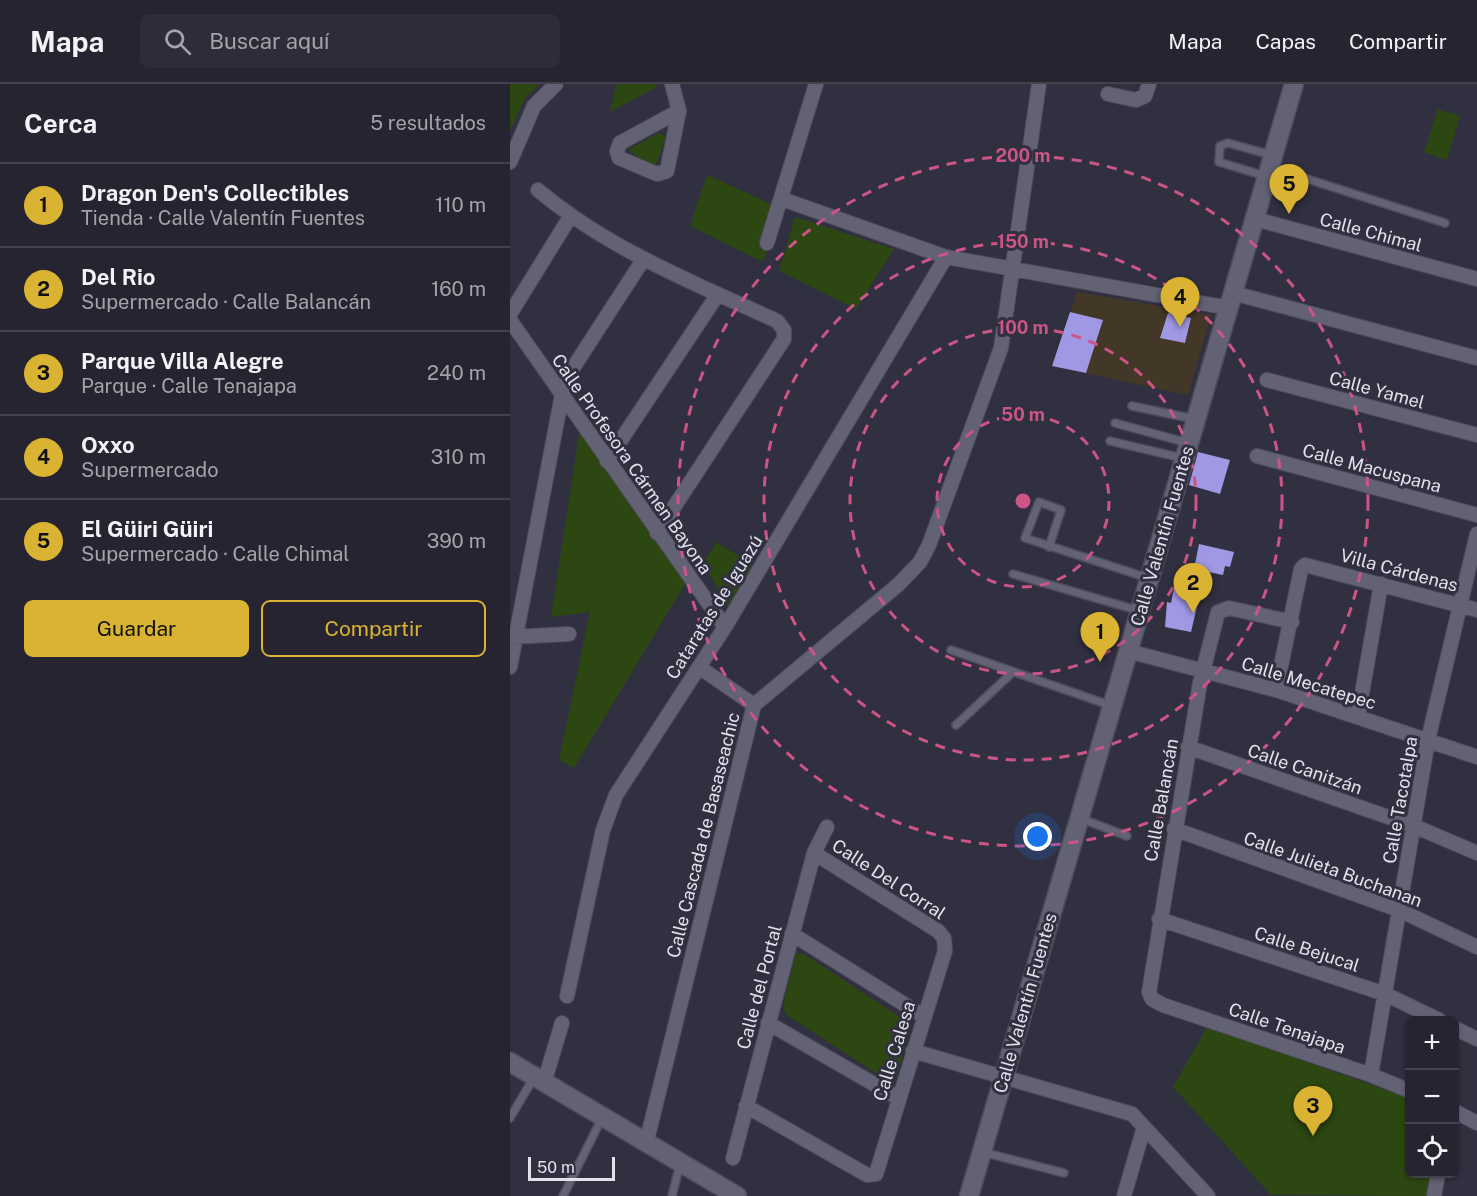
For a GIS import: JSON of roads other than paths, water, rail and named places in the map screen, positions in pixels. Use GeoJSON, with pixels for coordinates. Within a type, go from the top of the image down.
{"type":"FeatureCollection","features":[{"type":"Feature","properties":{"kind":"street"},"geometry":{"type":"LineString","coordinates":[[510,162],[534,106],[556,84]]}},
{"type":"Feature","properties":{"kind":"street"},"geometry":{"type":"LineString","coordinates":[[663,84],[677,112]]}},
{"type":"Feature","properties":{"kind":"street"},"geometry":{"type":"LineString","coordinates":[[672,84],[677,112],[668,167],[664,173],[654,174],[619,158],[617,151],[620,143],[677,112]]}},
{"type":"Feature","properties":{"kind":"street"},"geometry":{"type":"LineString","coordinates":[[767,243],[816,84]]}},
{"type":"Feature","properties":{"kind":"street","name":"Calle Cascada de Basaseachic"},"geometry":{"type":"LineString","coordinates":[[646,1144],[754,705],[898,584],[920,562],[929,545],[1001,348],[1039,84]]}},
{"type":"Feature","properties":{"kind":"street"},"geometry":{"type":"LineString","coordinates":[[1108,94],[1139,99],[1145,96],[1149,84]]}},
{"type":"Feature","properties":{"kind":"street","name":"Calle Valentín Fuentes"},"geometry":{"type":"LineString","coordinates":[[969,1196],[1294,84]]}},
{"type":"Feature","properties":{"kind":"street"},"geometry":{"type":"LineString","coordinates":[[538,190],[570,217],[644,260],[777,321],[784,330],[784,339],[657,533]]}},
{"type":"Feature","properties":{"kind":"street"},"geometry":{"type":"LineString","coordinates":[[782,200],[946,257],[1011,271],[1231,300],[1477,358]]}},
{"type":"Feature","properties":{"kind":"street"},"geometry":{"type":"LineString","coordinates":[[510,314],[570,217]]}},
{"type":"Feature","properties":{"kind":"street","name":"Calle Chimal"},"geometry":{"type":"LineString","coordinates":[[1255,219],[1477,279]]}},
{"type":"Feature","properties":{"kind":"street","name":"Cataratas de Iguazú"},"geometry":{"type":"LineString","coordinates":[[567,996],[608,811],[625,780],[725,627],[946,257]]}},
{"type":"Feature","properties":{"kind":"street"},"geometry":{"type":"LineString","coordinates":[[510,667],[513,638],[562,395],[571,372],[644,260]]}},
{"type":"Feature","properties":{"kind":"street"},"geometry":{"type":"LineString","coordinates":[[608,461],[718,294]]}},
{"type":"Feature","properties":{"kind":"street","name":"Calle Profesora Cármen Bayona"},"geometry":{"type":"LineString","coordinates":[[510,320],[725,627]]}},
{"type":"Feature","properties":{"kind":"street","name":"Calle Yamel"},"geometry":{"type":"LineString","coordinates":[[1268,381],[1477,435]]}},
{"type":"Feature","properties":{"kind":"street","name":"Calle Macuspana"},"geometry":{"type":"LineString","coordinates":[[1257,456],[1477,515]]}},
{"type":"Feature","properties":{"kind":"street","name":"Calle Tacotalpa"},"geometry":{"type":"LineString","coordinates":[[1371,1075],[1428,740],[1477,534]]}},
{"type":"Feature","properties":{"kind":"street","name":"Villa Cárdenas"},"geometry":{"type":"LineString","coordinates":[[1292,622],[1301,569],[1311,564],[1477,610]]}},
{"type":"Feature","properties":{"kind":"street"},"geometry":{"type":"LineString","coordinates":[[1358,716],[1381,584]]}},
{"type":"Feature","properties":{"kind":"street","name":"Calle Balancán"},"geometry":{"type":"LineString","coordinates":[[1152,999],[1148,987],[1188,747],[1200,684],[1220,609],[1237,609],[1292,622]]}},
{"type":"Feature","properties":{"kind":"street"},"geometry":{"type":"LineString","coordinates":[[1276,690],[1292,622]]}},
{"type":"Feature","properties":{"kind":"street"},"geometry":{"type":"LineString","coordinates":[[513,638],[568,634]]}},
{"type":"Feature","properties":{"kind":"street","name":"Calle Mecatepec"},"geometry":{"type":"LineString","coordinates":[[1128,651],[1276,690],[1477,757]]}},
{"type":"Feature","properties":{"kind":"street"},"geometry":{"type":"LineString","coordinates":[[699,667],[754,705]]}},
{"type":"Feature","properties":{"kind":"street","name":"Calle Canitzán"},"geometry":{"type":"LineString","coordinates":[[1188,747],[1414,826],[1477,853]]}},
{"type":"Feature","properties":{"kind":"street","name":"Calle del Portal"},"geometry":{"type":"LineString","coordinates":[[733,1158],[814,853],[827,827]]}},
{"type":"Feature","properties":{"kind":"street","name":"Calle Julieta Buchanan"},"geometry":{"type":"LineString","coordinates":[[1174,829],[1399,910],[1477,947]]}},
{"type":"Feature","properties":{"kind":"street","name":"Calle Del Corral"},"geometry":{"type":"LineString","coordinates":[[814,853],[938,931],[944,938]]}},
{"type":"Feature","properties":{"kind":"street","name":"Calle Bejucal"},"geometry":{"type":"LineString","coordinates":[[1159,919],[1385,994],[1431,1016]]}},
{"type":"Feature","properties":{"kind":"street"},"geometry":{"type":"LineString","coordinates":[[792,934],[923,1016]]}},
{"type":"Feature","properties":{"kind":"street","name":"Calle Calesa"},"geometry":{"type":"LineString","coordinates":[[746,1106],[867,1175],[876,1174],[923,1016],[945,951],[944,938]]}},
{"type":"Feature","properties":{"kind":"street","name":"Calle Tenajapa"},"geometry":{"type":"LineString","coordinates":[[1152,999],[1163,1005],[1371,1075],[1405,1090]]}},
{"type":"Feature","properties":{"kind":"street"},"geometry":{"type":"LineString","coordinates":[[539,1080],[562,1023]]}},
{"type":"Feature","properties":{"kind":"street"},"geometry":{"type":"LineString","coordinates":[[768,1023],[898,1098]]}},
{"type":"Feature","properties":{"kind":"street"},"geometry":{"type":"LineString","coordinates":[[1459,1030],[1477,1039]]}},
{"type":"Feature","properties":{"kind":"street"},"geometry":{"type":"LineString","coordinates":[[914,1051],[1132,1114],[1201,1193]]}},
{"type":"Feature","properties":{"kind":"street"},"geometry":{"type":"LineString","coordinates":[[510,1062],[737,1196]]}},
{"type":"Feature","properties":{"kind":"street"},"geometry":{"type":"LineString","coordinates":[[1459,1113],[1477,1123]]}},
{"type":"Feature","properties":{"kind":"street"},"geometry":{"type":"LineString","coordinates":[[1124,1196],[1143,1127]]}},
{"type":"Feature","properties":{"kind":"street"},"geometry":{"type":"LineString","coordinates":[[1434,1196],[1437,1178]]}},
{"type":"Feature","properties":{"kind":"lane"},"geometry":{"type":"LineString","coordinates":[[1270,167],[1219,162],[1220,146],[1228,143],[1270,167],[1445,223]]}},
{"type":"Feature","properties":{"kind":"lane"},"geometry":{"type":"LineString","coordinates":[[1132,406],[1196,420]]}},
{"type":"Feature","properties":{"kind":"lane"},"geometry":{"type":"LineString","coordinates":[[1115,423],[1187,451]]}},
{"type":"Feature","properties":{"kind":"lane"},"geometry":{"type":"LineString","coordinates":[[1110,441],[1187,451]]}},
{"type":"Feature","properties":{"kind":"lane"},"geometry":{"type":"LineString","coordinates":[[1049,547],[1061,510],[1039,502],[1025,538],[1049,547],[1149,579]]}},
{"type":"Feature","properties":{"kind":"lane"},"geometry":{"type":"LineString","coordinates":[[1012,574],[1140,611]]}},
{"type":"Feature","properties":{"kind":"lane"},"geometry":{"type":"LineString","coordinates":[[951,650],[1112,706]]}},
{"type":"Feature","properties":{"kind":"lane"},"geometry":{"type":"LineString","coordinates":[[956,725],[1013,672]]}},
{"type":"Feature","properties":{"kind":"lane"},"geometry":{"type":"LineString","coordinates":[[1079,818],[1127,836]]}},
{"type":"Feature","properties":{"kind":"lane"},"geometry":{"type":"LineString","coordinates":[[510,1118],[539,1080]]}},
{"type":"Feature","properties":{"kind":"lane"},"geometry":{"type":"LineString","coordinates":[[563,1196],[602,1118]]}},
{"type":"Feature","properties":{"kind":"lane"},"geometry":{"type":"LineString","coordinates":[[981,1152],[1064,1173]]}},
{"type":"Feature","properties":{"kind":"lane"},"geometry":{"type":"LineString","coordinates":[[672,1196],[680,1164]]}},
{"type":"Feature","properties":{"kind":"place","name":"El Güiri Güiri"},"geometry":{"type":"Point","coordinates":[1289,214]}},
{"type":"Feature","properties":{"kind":"place","name":"Oxxo"},"geometry":{"type":"Point","coordinates":[1180,327]}},
{"type":"Feature","properties":{"kind":"place","name":"Del Rio"},"geometry":{"type":"Point","coordinates":[1193,613]}},
{"type":"Feature","properties":{"kind":"place","name":"Dragon Den's Collectibles"},"geometry":{"type":"Point","coordinates":[1100,662]}},
{"type":"Feature","properties":{"kind":"place","name":"Parque Villa Alegre"},"geometry":{"type":"Point","coordinates":[1313,1136]}}]}
